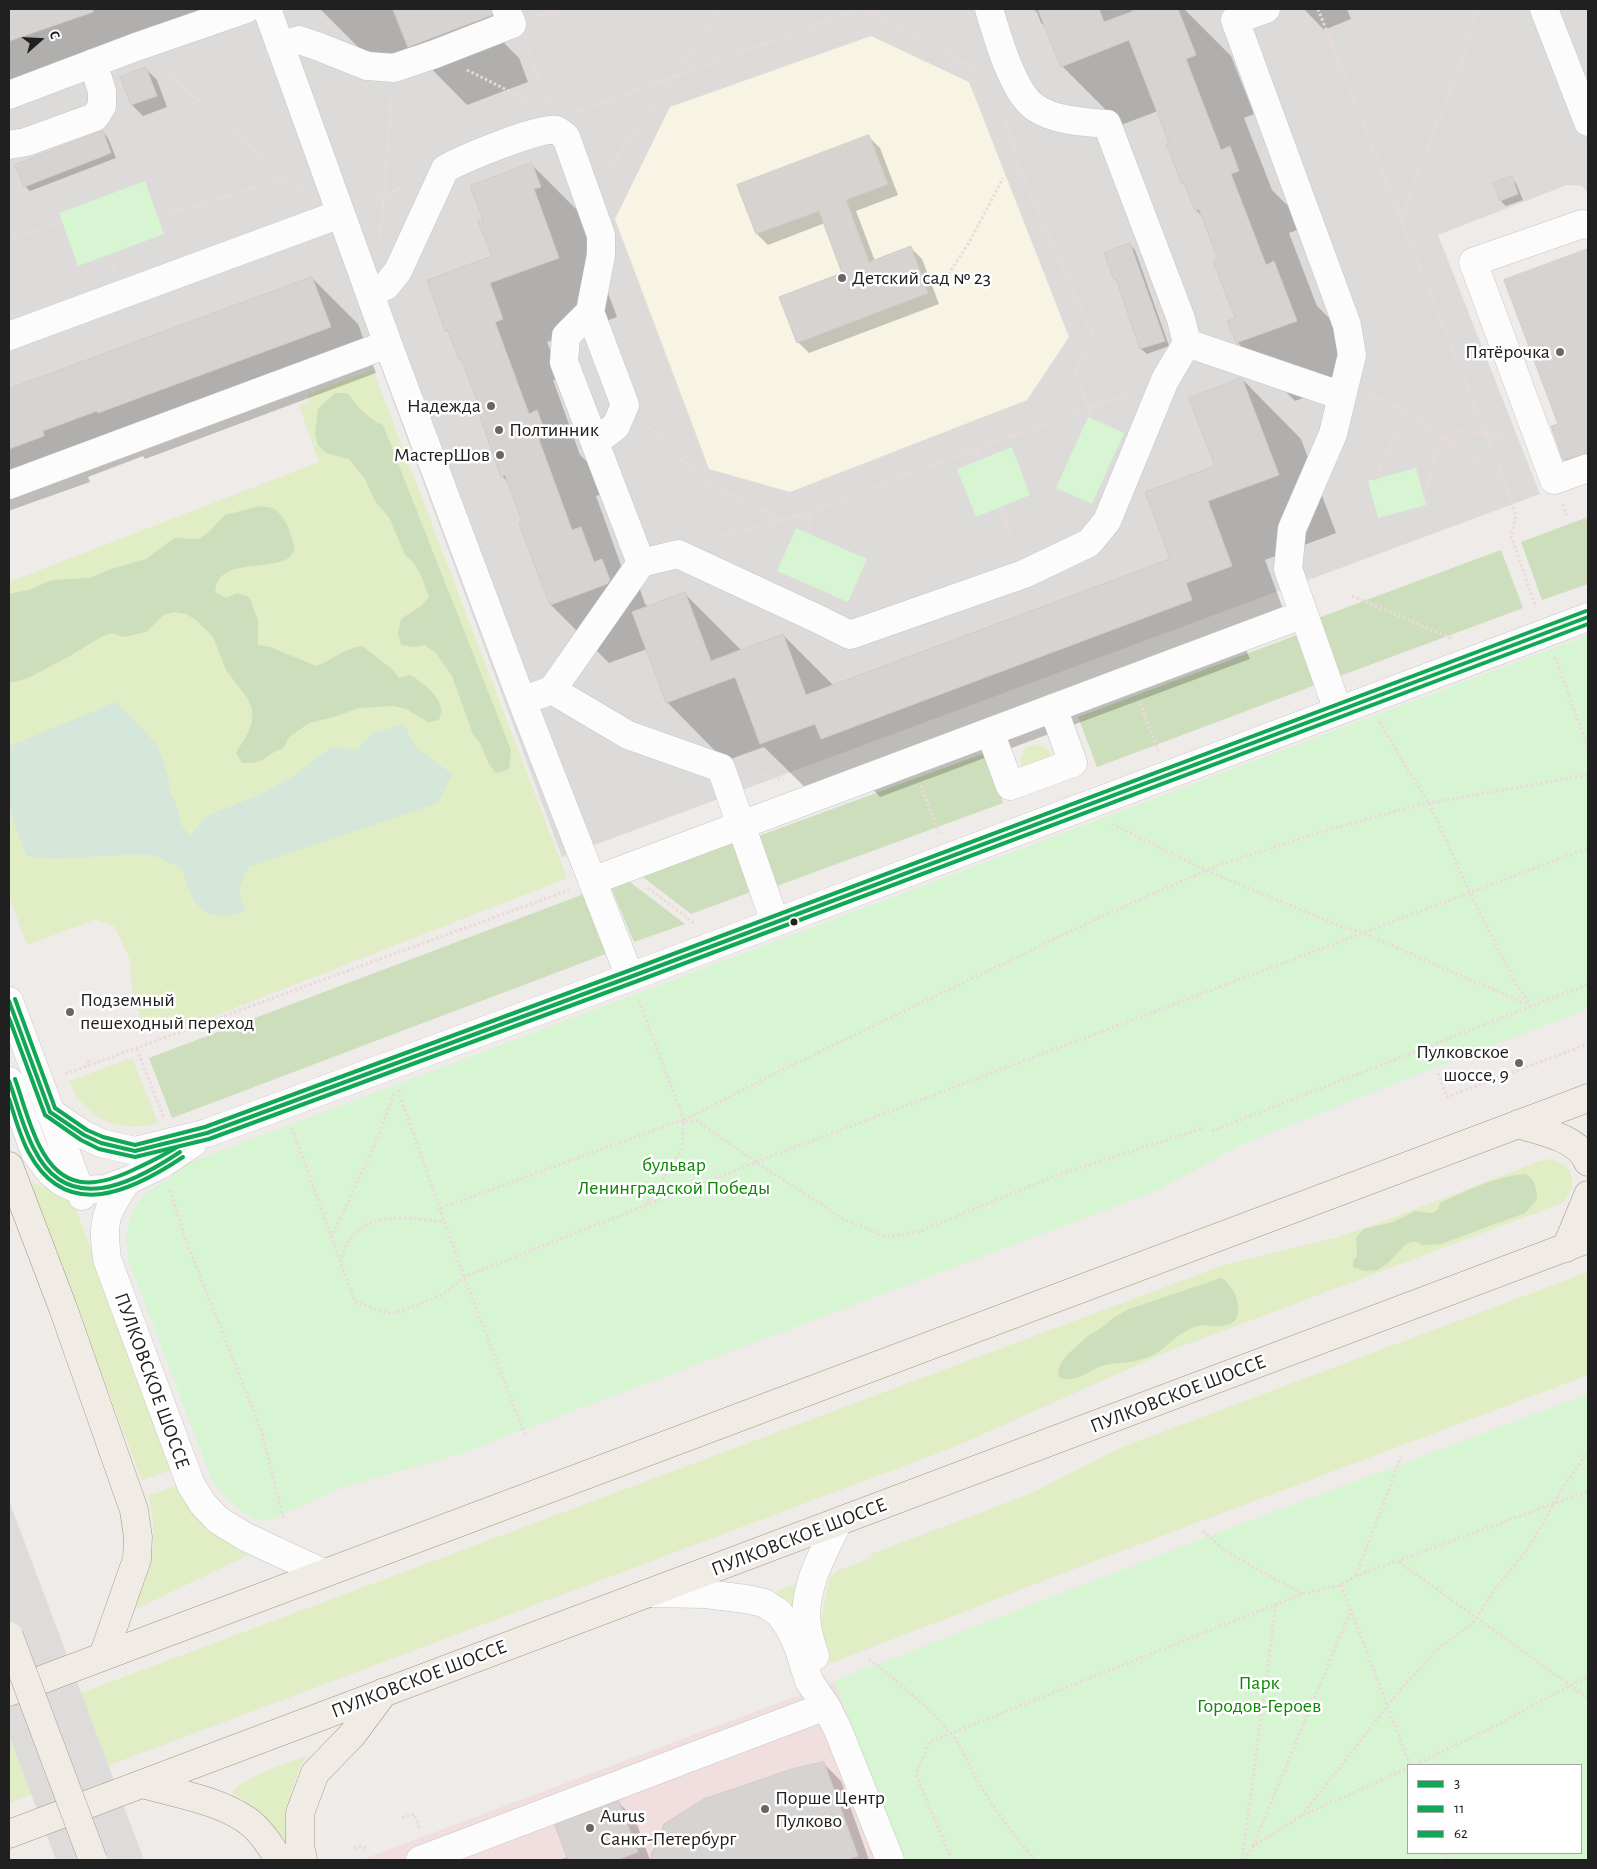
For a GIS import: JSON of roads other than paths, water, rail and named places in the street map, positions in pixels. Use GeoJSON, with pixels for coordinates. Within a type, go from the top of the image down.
{"type":"FeatureCollection","features":[{"type":"Feature","properties":{"kind":"main road"},"geometry":{"type":"LineString","coordinates":[[9,1692],[1588,1098]]}},
{"type":"Feature","properties":{"kind":"main road"},"geometry":{"type":"LineString","coordinates":[[1518,1124],[1569,1141],[1586,1156],[1588,1162]]}},
{"type":"Feature","properties":{"kind":"main road"},"geometry":{"type":"LineString","coordinates":[[9,1166],[63,1308],[134,1510],[137,1525],[137,1559],[103,1656]]}},
{"type":"Feature","properties":{"kind":"main road"},"geometry":{"type":"LineString","coordinates":[[1577,1244],[1588,1195]]}},
{"type":"Feature","properties":{"kind":"main road","name":"ПУЛКОВСКОЕ ШОССЕ"},"geometry":{"type":"LineString","coordinates":[[9,1834],[1577,1244]]}},
{"type":"Feature","properties":{"kind":"main road"},"geometry":{"type":"LineString","coordinates":[[9,1636],[94,1860]]}},
{"type":"Feature","properties":{"kind":"main road"},"geometry":{"type":"LineString","coordinates":[[303,1860],[300,1845],[300,1813],[315,1773],[352,1735],[384,1692]]}},
{"type":"Feature","properties":{"kind":"main road"},"geometry":{"type":"LineString","coordinates":[[143,1784],[216,1806],[245,1819],[264,1838],[279,1860]]}},
{"type":"Feature","properties":{"kind":"street"},"geometry":{"type":"LineString","coordinates":[[9,95],[136,47],[246,9]]}},
{"type":"Feature","properties":{"kind":"street"},"geometry":{"type":"LineString","coordinates":[[267,9],[340,214],[522,702],[630,977]]}},
{"type":"Feature","properties":{"kind":"street"},"geometry":{"type":"LineString","coordinates":[[280,46],[299,40],[367,66],[394,68],[512,24],[506,9]]}},
{"type":"Feature","properties":{"kind":"street"},"geometry":{"type":"LineString","coordinates":[[522,702],[552,690],[641,563],[678,554],[850,635],[1024,574],[1088,544],[1107,521],[1165,380],[1187,343],[1181,319],[1107,124],[1067,120],[1035,108],[1018,90],[989,9]]}},
{"type":"Feature","properties":{"kind":"street"},"geometry":{"type":"LineString","coordinates":[[1266,9],[1231,14],[1347,325],[1352,356],[1332,434],[1292,529],[1288,569],[1304,614],[1349,707]]}},
{"type":"Feature","properties":{"kind":"street"},"geometry":{"type":"LineString","coordinates":[[1544,9],[1588,122]]}},
{"type":"Feature","properties":{"kind":"street"},"geometry":{"type":"LineString","coordinates":[[9,145],[26,142],[95,117],[102,106],[102,91],[93,63]]}},
{"type":"Feature","properties":{"kind":"street"},"geometry":{"type":"LineString","coordinates":[[370,293],[386,286],[398,271],[445,169],[459,161],[558,125],[566,137],[600,235],[601,255],[590,312],[625,404],[616,426],[595,442]]}},
{"type":"Feature","properties":{"kind":"street"},"geometry":{"type":"LineString","coordinates":[[9,336],[340,214]]}},
{"type":"Feature","properties":{"kind":"street"},"geometry":{"type":"LineString","coordinates":[[1588,225],[1582,224],[1473,262],[1554,480],[1588,468]]}},
{"type":"Feature","properties":{"kind":"street"},"geometry":{"type":"LineString","coordinates":[[590,312],[566,336],[564,362],[641,563]]}},
{"type":"Feature","properties":{"kind":"street"},"geometry":{"type":"LineString","coordinates":[[1187,343],[1344,390]]}},
{"type":"Feature","properties":{"kind":"street"},"geometry":{"type":"LineString","coordinates":[[9,485],[388,344]]}},
{"type":"Feature","properties":{"kind":"street"},"geometry":{"type":"LineString","coordinates":[[592,881],[1304,614]]}},
{"type":"Feature","properties":{"kind":"street"},"geometry":{"type":"LineString","coordinates":[[50,1112],[101,1143],[135,1150],[207,1134],[630,977],[1588,616]]}},
{"type":"Feature","properties":{"kind":"street"},"geometry":{"type":"LineString","coordinates":[[552,690],[628,734],[721,768],[775,922]]}},
{"type":"Feature","properties":{"kind":"street"},"geometry":{"type":"LineString","coordinates":[[990,732],[1010,786],[1073,763],[1053,708]]}},
{"type":"Feature","properties":{"kind":"street"},"geometry":{"type":"LineString","coordinates":[[9,1001],[79,1190],[108,1259]]}},
{"type":"Feature","properties":{"kind":"street"},"geometry":{"type":"LineString","coordinates":[[9,1081],[35,1152],[51,1173],[62,1182],[79,1190],[105,1189],[127,1181],[162,1164],[207,1134]]}},
{"type":"Feature","properties":{"kind":"street","name":"ПУЛКОВСКОЕ ШОССЕ"},"geometry":{"type":"LineString","coordinates":[[127,1181],[108,1210],[104,1234],[108,1259],[191,1485],[203,1504],[218,1520],[246,1537],[323,1573]]}},
{"type":"Feature","properties":{"kind":"street"},"geometry":{"type":"LineString","coordinates":[[826,1706],[822,1676],[807,1624],[808,1606],[812,1577],[838,1522]]}},
{"type":"Feature","properties":{"kind":"street"},"geometry":{"type":"LineString","coordinates":[[649,1593],[706,1594],[764,1603],[779,1614],[789,1627],[798,1646],[809,1681],[826,1706],[856,1770],[890,1860]]}},
{"type":"Feature","properties":{"kind":"street"},"geometry":{"type":"LineString","coordinates":[[420,1860],[826,1706]]}},
{"type":"Feature","properties":{"kind":"place","name":"Детский сад № 23"},"geometry":{"type":"Point","coordinates":[842,278]}},
{"type":"Feature","properties":{"kind":"place","name":"Пятёрочка"},"geometry":{"type":"Point","coordinates":[1560,352]}},
{"type":"Feature","properties":{"kind":"place","name":"Надежда"},"geometry":{"type":"Point","coordinates":[491,406]}},
{"type":"Feature","properties":{"kind":"place","name":"Полтинник"},"geometry":{"type":"Point","coordinates":[499,430]}},
{"type":"Feature","properties":{"kind":"place","name":"МастерШов"},"geometry":{"type":"Point","coordinates":[500,455]}},
{"type":"Feature","properties":{"kind":"place","name":"Подземный пешеходный переход"},"geometry":{"type":"Point","coordinates":[70,1012]}},
{"type":"Feature","properties":{"kind":"place","name":"Пулковское шоссе, 9"},"geometry":{"type":"Point","coordinates":[1519,1063]}},
{"type":"Feature","properties":{"kind":"place","name":"Порше Центр Пулково"},"geometry":{"type":"Point","coordinates":[765,1809]}},
{"type":"Feature","properties":{"kind":"place","name":"Aurus Санкт-Петербург"},"geometry":{"type":"Point","coordinates":[590,1828]}},
{"type":"Feature","properties":{"kind":"park label","name":"бульвар Ленинградской Победы"},"geometry":{"type":"Point","coordinates":[674,1176]}},
{"type":"Feature","properties":{"kind":"park label","name":"Парк Городов-Героев"},"geometry":{"type":"Point","coordinates":[1259,1694]}}]}
